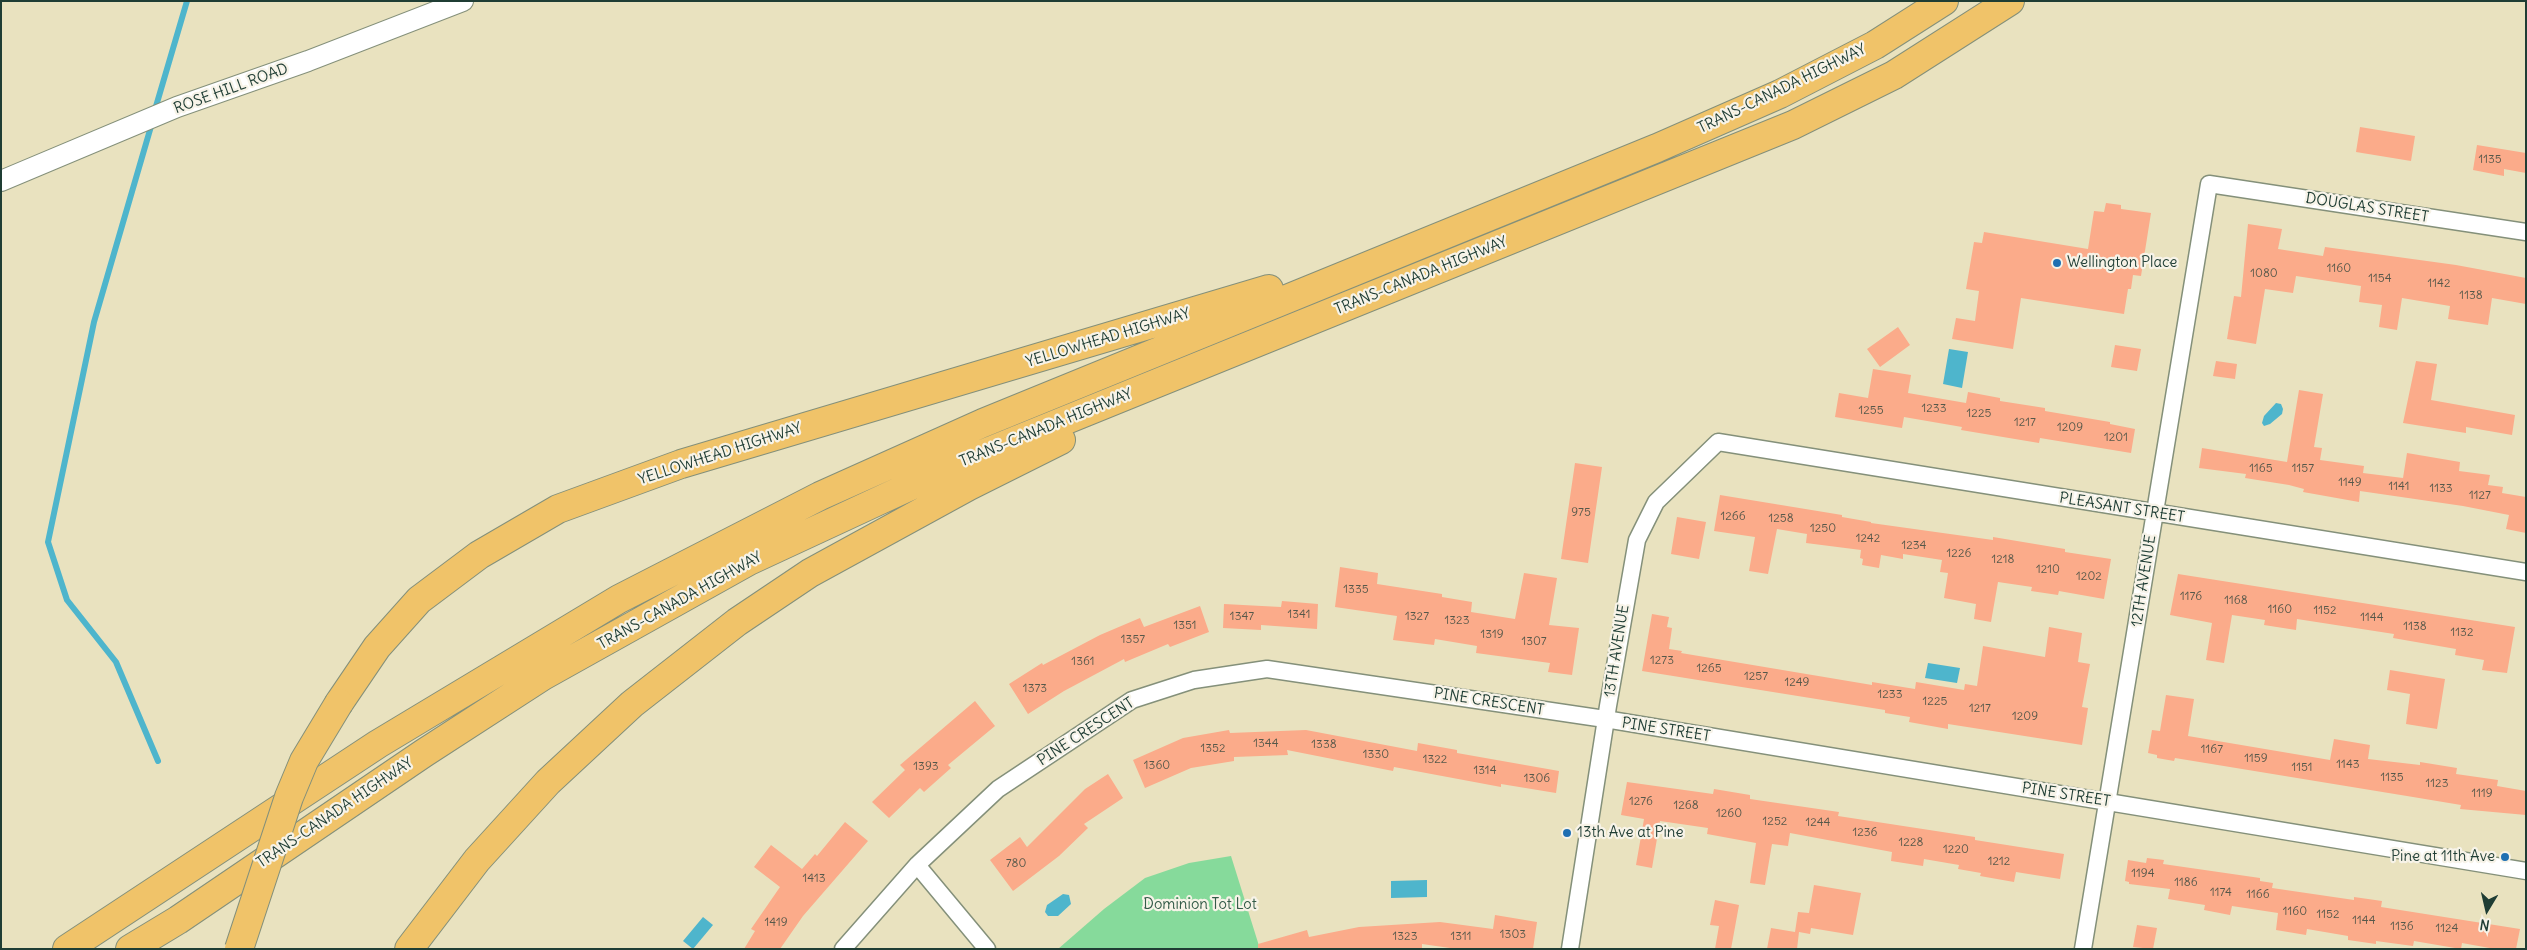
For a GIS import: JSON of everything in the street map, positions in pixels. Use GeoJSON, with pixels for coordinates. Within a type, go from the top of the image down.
{"type":"FeatureCollection","features":[{"type":"Feature","properties":{"kind":"highway","name":"TRANS-CANADA HIGHWAY"},"geometry":{"type":"LineString","coordinates":[[67,949],[378,744],[628,595],[820,496],[983,423],[1657,148],[1780,94],[1875,45],[1944,1]]}},
{"type":"Feature","properties":{"kind":"highway","name":"TRANS-CANADA HIGHWAY"},"geometry":{"type":"LineString","coordinates":[[130,949],[178,920],[543,676],[749,561],[960,463],[1793,125],[1894,75],[2010,1]]}},
{"type":"Feature","properties":{"kind":"highway","name":"YELLOWHEAD HIGHWAY"},"geometry":{"type":"LineString","coordinates":[[239,949],[288,797],[304,761],[339,703],[377,647],[419,600],[479,554],[558,509],[681,464],[1424,243]]}},
{"type":"Feature","properties":{"kind":"highway"},"geometry":{"type":"LineString","coordinates":[[409,949],[477,860],[548,782],[632,704],[737,622],[810,573],[969,486],[1257,343]]}},
{"type":"Feature","properties":{"kind":"street","name":"ROSE HILL ROAD"},"geometry":{"type":"LineString","coordinates":[[1,181],[177,107],[308,62],[463,1]]}},
{"type":"Feature","properties":{"kind":"street","name":"DOUGLAS STREET"},"geometry":{"type":"LineString","coordinates":[[2209,184],[2526,232]]}},
{"type":"Feature","properties":{"kind":"street","name":"12TH AVENUE"},"geometry":{"type":"LineString","coordinates":[[2083,949],[2209,184]]}},
{"type":"Feature","properties":{"kind":"street","name":"PLEASANT STREET"},"geometry":{"type":"LineString","coordinates":[[1718,442],[2526,572]]}},
{"type":"Feature","properties":{"kind":"street","name":"13TH AVENUE"},"geometry":{"type":"LineString","coordinates":[[1570,949],[1605,720],[1637,540],[1656,502],[1718,442]]}},
{"type":"Feature","properties":{"kind":"street","name":"PINE CRESCENT"},"geometry":{"type":"LineString","coordinates":[[842,949],[917,865],[998,789],[1132,700],[1194,680],[1267,669],[1605,720]]}},
{"type":"Feature","properties":{"kind":"street","name":"PINE STREET"},"geometry":{"type":"LineString","coordinates":[[1605,720],[2526,871]]}},
{"type":"Feature","properties":{"kind":"street"},"geometry":{"type":"LineString","coordinates":[[917,865],[987,949]]}},
{"type":"Feature","properties":{"kind":"green space","name":"Dominion Tot Lot"},"geometry":{"type":"Polygon","coordinates":[[[1231,856],[1260,949],[1058,949],[1104,909],[1145,878],[1189,863],[1231,856]]]}},
{"type":"Feature","properties":{"kind":"water"},"geometry":{"type":"Polygon","coordinates":[[[1949,349],[1968,352],[1962,388],[1943,384],[1949,349]]]}},
{"type":"Feature","properties":{"kind":"water"},"geometry":{"type":"Polygon","coordinates":[[[2276,403],[2281,404],[2282,414],[2270,424],[2264,426],[2262,423],[2264,416],[2276,403]]]}},
{"type":"Feature","properties":{"kind":"water"},"geometry":{"type":"Polygon","coordinates":[[[1928,663],[1960,668],[1957,683],[1925,678],[1928,663]]]}},
{"type":"Feature","properties":{"kind":"water"},"geometry":{"type":"Polygon","coordinates":[[[1427,880],[1427,897],[1391,898],[1391,881],[1427,880]]]}},
{"type":"Feature","properties":{"kind":"water"},"geometry":{"type":"Polygon","coordinates":[[[1063,894],[1069,895],[1071,904],[1058,916],[1048,916],[1045,912],[1047,905],[1063,894]]]}},
{"type":"Feature","properties":{"kind":"water"},"geometry":{"type":"Polygon","coordinates":[[[703,917],[713,925],[693,949],[683,941],[703,917]]]}},
{"type":"Feature","properties":{"kind":"building"},"geometry":{"type":"Polygon","coordinates":[[[2360,127],[2415,136],[2411,161],[2356,152],[2360,127]]]}},
{"type":"Feature","properties":{"kind":"building"},"geometry":{"type":"Polygon","coordinates":[[[2477,145],[2526,153],[2526,173],[2504,169],[2504,176],[2473,170],[2477,145]]]}},
{"type":"Feature","properties":{"kind":"building","name":"Wellington Place"},"geometry":{"type":"Polygon","coordinates":[[[2106,203],[2121,205],[2121,209],[2151,213],[2141,276],[2133,275],[2131,289],[2128,289],[2124,314],[2021,298],[2013,349],[1952,339],[1956,318],[1975,321],[1979,291],[1966,289],[1974,242],[1982,243],[1984,232],[2088,249],[2094,211],[2104,212],[2106,203]]]}},
{"type":"Feature","properties":{"kind":"building"},"geometry":{"type":"Polygon","coordinates":[[[2248,224],[2282,229],[2278,249],[2323,256],[2325,247],[2456,265],[2526,278],[2526,304],[2492,298],[2488,325],[2448,319],[2450,306],[2402,298],[2397,330],[2379,327],[2382,305],[2359,302],[2361,286],[2296,276],[2293,293],[2265,289],[2256,344],[2227,339],[2234,296],[2241,297],[2248,224]]]}},
{"type":"Feature","properties":{"kind":"building"},"geometry":{"type":"Polygon","coordinates":[[[1898,327],[1910,345],[1880,367],[1867,349],[1898,327]]]}},
{"type":"Feature","properties":{"kind":"building"},"geometry":{"type":"Polygon","coordinates":[[[2115,345],[2141,349],[2137,371],[2111,367],[2115,345]]]}},
{"type":"Feature","properties":{"kind":"building"},"geometry":{"type":"Polygon","coordinates":[[[2216,361],[2237,364],[2235,379],[2213,376],[2216,361]]]}},
{"type":"Feature","properties":{"kind":"building"},"geometry":{"type":"Polygon","coordinates":[[[2416,361],[2437,364],[2431,400],[2515,415],[2512,435],[2466,427],[2466,433],[2403,423],[2416,361]]]}},
{"type":"Feature","properties":{"kind":"building"},"geometry":{"type":"Polygon","coordinates":[[[1873,369],[1911,375],[1908,393],[1966,403],[1968,392],[2000,398],[2000,401],[2045,408],[2045,411],[2110,422],[2110,424],[2135,429],[2131,453],[2040,438],[2039,443],[1961,430],[1962,427],[1904,417],[1902,428],[1835,417],[1839,393],[1868,398],[1873,369]]]}},
{"type":"Feature","properties":{"kind":"building"},"geometry":{"type":"Polygon","coordinates":[[[2299,390],[2323,394],[2314,447],[2322,448],[2320,460],[2364,466],[2363,473],[2403,478],[2407,453],[2460,462],[2459,471],[2490,475],[2488,485],[2503,487],[2502,493],[2526,497],[2526,533],[2506,529],[2509,515],[2463,506],[2360,491],[2359,502],[2303,492],[2304,489],[2289,485],[2245,478],[2246,474],[2199,468],[2202,448],[2287,462],[2299,390]]]}},
{"type":"Feature","properties":{"kind":"building"},"geometry":{"type":"Polygon","coordinates":[[[1575,463],[1602,467],[1588,563],[1561,559],[1575,463]]]}},
{"type":"Feature","properties":{"kind":"building"},"geometry":{"type":"Polygon","coordinates":[[[1720,495],[1842,515],[1842,517],[1871,523],[1993,540],[1993,537],[2065,549],[2065,552],[2111,559],[2104,599],[2059,591],[2058,595],[2031,591],[2032,587],[1998,582],[1991,622],[1974,619],[1976,604],[1944,598],[1948,573],[1940,572],[1942,560],[1903,554],[1903,559],[1881,555],[1879,568],[1862,565],[1863,559],[1860,558],[1861,550],[1806,543],[1807,534],[1777,529],[1768,574],[1749,571],[1755,537],[1714,531],[1720,495]]]}},
{"type":"Feature","properties":{"kind":"building"},"geometry":{"type":"Polygon","coordinates":[[[1677,517],[1706,522],[1699,559],[1671,554],[1677,517]]]}},
{"type":"Feature","properties":{"kind":"building"},"geometry":{"type":"Polygon","coordinates":[[[1340,567],[1378,573],[1377,584],[1442,594],[1442,597],[1472,602],[1471,612],[1515,619],[1524,573],[1557,578],[1549,625],[1579,628],[1572,675],[1548,672],[1550,663],[1476,653],[1477,646],[1435,639],[1434,645],[1393,640],[1397,616],[1335,607],[1340,567]]]}},
{"type":"Feature","properties":{"kind":"building"},"geometry":{"type":"Polygon","coordinates":[[[2178,574],[2515,627],[2507,673],[2482,670],[2484,660],[2455,655],[2456,649],[2393,638],[2394,634],[2297,619],[2296,630],[2264,625],[2265,620],[2232,615],[2224,663],[2206,660],[2212,623],[2170,615],[2178,574]]]}},
{"type":"Feature","properties":{"kind":"building"},"geometry":{"type":"Polygon","coordinates":[[[1282,601],[1318,604],[1317,629],[1261,625],[1261,630],[1223,628],[1224,604],[1281,607],[1282,601]]]}},
{"type":"Feature","properties":{"kind":"building"},"geometry":{"type":"Polygon","coordinates":[[[1200,606],[1209,632],[1170,647],[1168,644],[1125,662],[1124,659],[1064,691],[1028,714],[1009,684],[1042,663],[1043,665],[1100,635],[1140,618],[1144,627],[1200,606]]]}},
{"type":"Feature","properties":{"kind":"building"},"geometry":{"type":"Polygon","coordinates":[[[1652,614],[1669,617],[1667,627],[1672,628],[1669,649],[1682,651],[1681,653],[1872,685],[1872,682],[1915,689],[1916,682],[1964,690],[1965,684],[1977,686],[1983,646],[2045,657],[2049,627],[2082,633],[2078,662],[2090,664],[2082,707],[2088,708],[2082,745],[1948,724],[1948,729],[1909,722],[1910,717],[1885,713],[1885,710],[1642,671],[1652,614]]]}},
{"type":"Feature","properties":{"kind":"building"},"geometry":{"type":"Polygon","coordinates":[[[2390,670],[2445,679],[2437,729],[2406,724],[2410,694],[2387,690],[2390,670]]]}},
{"type":"Feature","properties":{"kind":"building"},"geometry":{"type":"Polygon","coordinates":[[[2166,695],[2194,699],[2188,736],[2330,760],[2334,739],[2370,745],[2368,759],[2420,765],[2420,762],[2457,768],[2456,774],[2498,780],[2497,786],[2526,791],[2526,815],[2460,809],[2461,805],[2175,758],[2174,761],[2157,758],[2157,755],[2148,753],[2152,730],[2160,731],[2166,695]]]}},
{"type":"Feature","properties":{"kind":"building"},"geometry":{"type":"Polygon","coordinates":[[[975,701],[995,726],[948,765],[951,768],[924,792],[920,788],[889,818],[872,802],[905,770],[900,765],[975,701]]]}},
{"type":"Feature","properties":{"kind":"building"},"geometry":{"type":"Polygon","coordinates":[[[1229,730],[1230,733],[1306,730],[1417,751],[1418,743],[1457,750],[1457,753],[1559,771],[1556,793],[1501,784],[1501,787],[1394,767],[1393,771],[1287,750],[1288,755],[1234,757],[1234,761],[1191,768],[1145,788],[1133,760],[1183,738],[1229,730]]]}},
{"type":"Feature","properties":{"kind":"building"},"geometry":{"type":"Polygon","coordinates":[[[1108,774],[1123,798],[1084,824],[1088,828],[1059,856],[1013,891],[990,860],[1020,837],[1027,847],[1085,789],[1108,774]]]}},
{"type":"Feature","properties":{"kind":"building"},"geometry":{"type":"Polygon","coordinates":[[[1627,782],[1713,794],[1714,789],[1750,795],[1750,799],[1839,812],[1838,816],[1975,837],[1975,840],[2064,854],[2060,879],[2016,872],[2014,882],[1980,876],[1981,873],[1958,869],[1959,865],[1924,859],[1923,866],[1891,861],[1892,852],[1790,833],[1788,846],[1772,844],[1765,885],[1750,883],[1756,843],[1707,834],[1708,828],[1660,821],[1652,868],[1636,865],[1644,819],[1621,815],[1627,782]]]}},
{"type":"Feature","properties":{"kind":"building"},"geometry":{"type":"Polygon","coordinates":[[[845,822],[868,841],[803,916],[780,949],[744,949],[755,931],[751,929],[780,887],[754,867],[771,845],[802,869],[815,854],[817,856],[845,822]]]}},
{"type":"Feature","properties":{"kind":"building"},"geometry":{"type":"Polygon","coordinates":[[[2147,858],[2164,860],[2163,864],[2260,878],[2260,881],[2273,883],[2272,888],[2354,900],[2354,897],[2382,901],[2381,907],[2520,929],[2516,949],[2495,949],[2462,943],[2461,949],[2414,941],[2413,946],[2376,941],[2376,944],[2348,940],[2348,936],[2307,929],[2306,935],[2276,930],[2278,913],[2232,906],[2230,915],[2204,910],[2205,905],[2168,899],[2170,889],[2129,884],[2129,882],[2125,881],[2128,860],[2146,863],[2147,858]]]}},
{"type":"Feature","properties":{"kind":"building"},"geometry":{"type":"Polygon","coordinates":[[[1814,885],[1861,893],[1853,935],[1811,928],[1810,934],[1799,932],[1797,949],[1767,949],[1771,928],[1795,932],[1798,912],[1809,913],[1814,885]]]}},
{"type":"Feature","properties":{"kind":"building"},"geometry":{"type":"Polygon","coordinates":[[[1715,900],[1739,905],[1731,949],[1715,949],[1719,926],[1710,925],[1715,900]]]}},
{"type":"Feature","properties":{"kind":"building"},"geometry":{"type":"Polygon","coordinates":[[[1495,915],[1537,922],[1533,949],[1457,949],[1422,944],[1422,949],[1258,949],[1258,944],[1307,930],[1309,937],[1359,927],[1440,922],[1493,929],[1495,915]]]}},
{"type":"Feature","properties":{"kind":"building"},"geometry":{"type":"Polygon","coordinates":[[[2137,925],[2157,928],[2153,949],[2133,947],[2137,925]]]}},
{"type":"Feature","properties":{"kind":"waterway"},"geometry":{"type":"LineString","coordinates":[[154,113],[187,1]]}},
{"type":"Feature","properties":{"kind":"waterway"},"geometry":{"type":"LineString","coordinates":[[152,123],[94,322],[48,542],[67,600],[116,662],[158,761]]}},
{"type":"Feature","properties":{"kind":"place","name":"Wellington Place"},"geometry":{"type":"Point","coordinates":[2057,263]}},
{"type":"Feature","properties":{"kind":"place","name":"13th Ave at Pine"},"geometry":{"type":"Point","coordinates":[1567,833]}},
{"type":"Feature","properties":{"kind":"place","name":"Pine at 11th Ave"},"geometry":{"type":"Point","coordinates":[2505,857]}}]}
